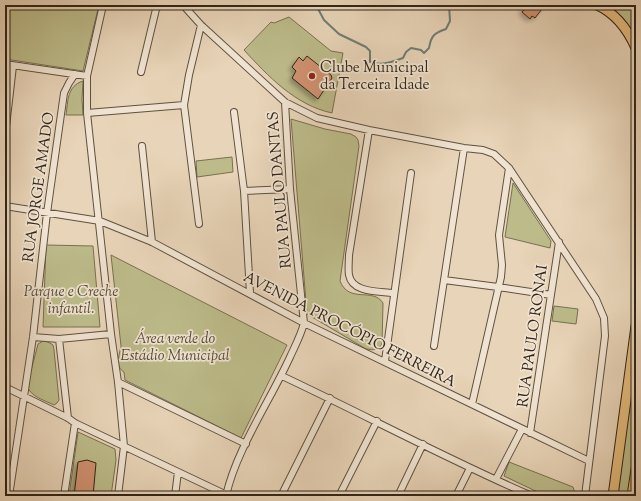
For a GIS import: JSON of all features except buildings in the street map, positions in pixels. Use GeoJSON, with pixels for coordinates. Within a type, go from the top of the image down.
{"type":"FeatureCollection","features":[{"type":"Feature","properties":{"kind":"highway"},"geometry":{"type":"LineString","coordinates":[[597,5],[611,14],[627,30],[636,48]]}},
{"type":"Feature","properties":{"kind":"highway"},"geometry":{"type":"LineString","coordinates":[[613,496],[636,326]]}},
{"type":"Feature","properties":{"kind":"highway"},"geometry":{"type":"LineString","coordinates":[[632,496],[636,469]]}},
{"type":"Feature","properties":{"kind":"street"},"geometry":{"type":"LineString","coordinates":[[103,5],[86,76],[87,113],[124,446],[118,496]]}},
{"type":"Feature","properties":{"kind":"street"},"geometry":{"type":"LineString","coordinates":[[141,72],[158,5]]}},
{"type":"Feature","properties":{"kind":"street"},"geometry":{"type":"LineString","coordinates":[[184,5],[201,25],[285,102],[317,118],[369,130],[464,148],[483,150],[494,154],[509,168],[596,299],[604,318],[606,336],[585,496]]}},
{"type":"Feature","properties":{"kind":"street"},"geometry":{"type":"LineString","coordinates":[[199,224],[184,105],[189,75],[201,25]]}},
{"type":"Feature","properties":{"kind":"street"},"geometry":{"type":"LineString","coordinates":[[5,64],[86,76]]}},
{"type":"Feature","properties":{"kind":"street"},"geometry":{"type":"LineString","coordinates":[[5,135],[13,66]]}},
{"type":"Feature","properties":{"kind":"street","name":"RUA JORGE AMADO"},"geometry":{"type":"LineString","coordinates":[[9,496],[33,337],[47,212],[64,93],[75,74]]}},
{"type":"Feature","properties":{"kind":"street","name":"RUA PAULO DANTAS"},"geometry":{"type":"LineString","coordinates":[[285,102],[290,189],[304,323]]}},
{"type":"Feature","properties":{"kind":"street"},"geometry":{"type":"LineString","coordinates":[[87,113],[184,105]]}},
{"type":"Feature","properties":{"kind":"street"},"geometry":{"type":"LineString","coordinates":[[234,112],[244,191],[250,293]]}},
{"type":"Feature","properties":{"kind":"street"},"geometry":{"type":"LineString","coordinates":[[369,130],[349,255],[349,275],[352,282],[360,288],[393,293]]}},
{"type":"Feature","properties":{"kind":"street"},"geometry":{"type":"LineString","coordinates":[[142,146],[152,242]]}},
{"type":"Feature","properties":{"kind":"street"},"geometry":{"type":"LineString","coordinates":[[434,346],[464,148]]}},
{"type":"Feature","properties":{"kind":"street"},"geometry":{"type":"LineString","coordinates":[[472,404],[502,265],[499,235],[509,168]]}},
{"type":"Feature","properties":{"kind":"street"},"geometry":{"type":"LineString","coordinates":[[385,362],[393,293],[411,173]]}},
{"type":"Feature","properties":{"kind":"street"},"geometry":{"type":"LineString","coordinates":[[244,191],[290,189]]}},
{"type":"Feature","properties":{"kind":"street","name":"AVENIDA PROCÓPIO FERREIRA"},"geometry":{"type":"LineString","coordinates":[[5,206],[100,221],[152,242],[304,323],[589,461]]}},
{"type":"Feature","properties":{"kind":"street","name":"RUA PAULO RONAI"},"geometry":{"type":"LineString","coordinates":[[530,433],[559,242]]}},
{"type":"Feature","properties":{"kind":"street"},"geometry":{"type":"LineString","coordinates":[[444,280],[498,286],[551,295]]}},
{"type":"Feature","properties":{"kind":"street"},"geometry":{"type":"LineString","coordinates":[[5,387],[68,418],[75,423],[227,496],[234,470],[282,376],[301,334],[304,323]]}},
{"type":"Feature","properties":{"kind":"street"},"geometry":{"type":"LineString","coordinates":[[33,337],[59,339],[111,334]]}},
{"type":"Feature","properties":{"kind":"street"},"geometry":{"type":"LineString","coordinates":[[59,339],[68,418]]}},
{"type":"Feature","properties":{"kind":"street"},"geometry":{"type":"LineString","coordinates":[[282,376],[330,398],[470,468],[532,496]]}},
{"type":"Feature","properties":{"kind":"street"},"geometry":{"type":"LineString","coordinates":[[118,382],[246,444]]}},
{"type":"Feature","properties":{"kind":"street"},"geometry":{"type":"LineString","coordinates":[[281,496],[330,398]]}},
{"type":"Feature","properties":{"kind":"street"},"geometry":{"type":"LineString","coordinates":[[339,496],[377,421]]}},
{"type":"Feature","properties":{"kind":"street"},"geometry":{"type":"LineString","coordinates":[[64,496],[75,423]]}},
{"type":"Feature","properties":{"kind":"street"},"geometry":{"type":"LineString","coordinates":[[496,479],[522,429]]}},
{"type":"Feature","properties":{"kind":"street"},"geometry":{"type":"LineString","coordinates":[[398,496],[423,444]]}},
{"type":"Feature","properties":{"kind":"street"},"geometry":{"type":"LineString","coordinates":[[456,496],[470,468]]}},
{"type":"Feature","properties":{"kind":"street"},"geometry":{"type":"LineString","coordinates":[[175,496],[178,472]]}},
{"type":"Feature","properties":{"kind":"street"},"geometry":{"type":"LineString","coordinates":[[634,484],[636,474]]}},
{"type":"Feature","properties":{"kind":"street"},"geometry":{"type":"LineString","coordinates":[[513,496],[516,489]]}},
{"type":"Feature","properties":{"kind":"green space"},"geometry":{"type":"Polygon","coordinates":[[[5,5],[99,5],[83,71],[5,59],[5,5]]]}},
{"type":"Feature","properties":{"kind":"green space"},"geometry":{"type":"Polygon","coordinates":[[[605,5],[636,5],[636,39],[605,5]]]}},
{"type":"Feature","properties":{"kind":"green space"},"geometry":{"type":"Polygon","coordinates":[[[289,17],[331,51],[343,53],[332,113],[319,109],[294,96],[263,70],[244,50],[271,22],[274,23],[289,17]]]}},
{"type":"Feature","properties":{"kind":"green space"},"geometry":{"type":"Polygon","coordinates":[[[83,81],[83,115],[66,115],[71,90],[78,83],[83,81]]]}},
{"type":"Feature","properties":{"kind":"green space"},"geometry":{"type":"Polygon","coordinates":[[[291,119],[325,129],[351,134],[358,140],[359,146],[340,281],[344,288],[349,292],[373,296],[379,298],[383,303],[382,344],[377,349],[366,349],[307,314],[291,119]]]}},
{"type":"Feature","properties":{"kind":"green space"},"geometry":{"type":"Polygon","coordinates":[[[232,157],[233,172],[197,177],[196,161],[232,157]]]}},
{"type":"Feature","properties":{"kind":"green space"},"geometry":{"type":"Polygon","coordinates":[[[513,183],[551,241],[550,248],[505,237],[513,183]]]}},
{"type":"Feature","properties":{"kind":"green space","name":"Parque e Creche infantil."},"geometry":{"type":"Polygon","coordinates":[[[46,245],[93,246],[100,327],[43,327],[46,245]]]}},
{"type":"Feature","properties":{"kind":"green space","name":"Área verde do Estádio Municipal"},"geometry":{"type":"Polygon","coordinates":[[[111,255],[287,345],[241,438],[125,380],[124,372],[119,367],[121,346],[111,255]]]}},
{"type":"Feature","properties":{"kind":"green space"},"geometry":{"type":"Polygon","coordinates":[[[554,306],[578,309],[576,324],[552,321],[554,306]]]}},
{"type":"Feature","properties":{"kind":"green space"},"geometry":{"type":"Polygon","coordinates":[[[43,341],[53,345],[54,350],[59,400],[54,405],[35,396],[27,386],[38,344],[43,341]]]}},
{"type":"Feature","properties":{"kind":"green space"},"geometry":{"type":"Polygon","coordinates":[[[636,356],[636,445],[629,496],[617,496],[636,356]]]}},
{"type":"Feature","properties":{"kind":"green space"},"geometry":{"type":"Polygon","coordinates":[[[78,432],[115,449],[116,460],[111,496],[69,496],[78,432]]]}},
{"type":"Feature","properties":{"kind":"green space"},"geometry":{"type":"Polygon","coordinates":[[[509,462],[573,487],[576,496],[546,496],[504,476],[509,462]]]}},
{"type":"Feature","properties":{"kind":"waterway"},"geometry":{"type":"LineString","coordinates":[[316,5],[324,20],[339,34],[366,47],[370,51],[370,62],[379,64],[403,58],[406,52],[411,48],[421,50],[424,53],[429,48],[434,36],[446,29],[450,21],[449,5]]}},
{"type":"Feature","properties":{"kind":"place","name":"Clube Municipal da Terceira Idade"},"geometry":{"type":"Point","coordinates":[312,76]}}]}
